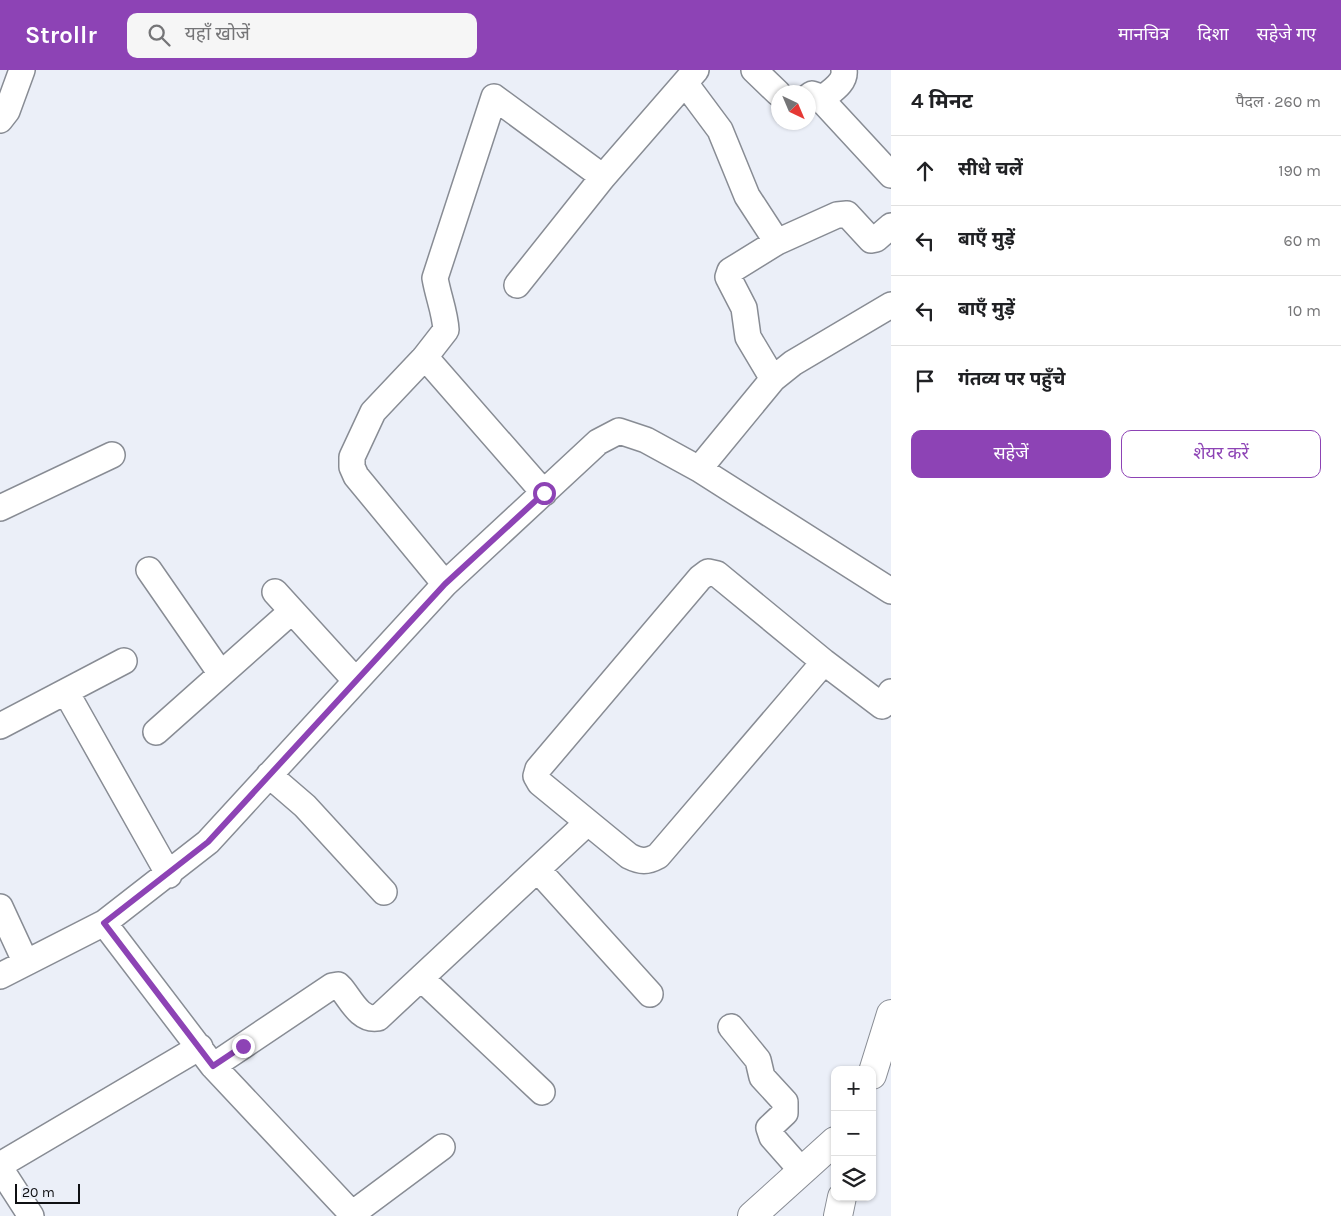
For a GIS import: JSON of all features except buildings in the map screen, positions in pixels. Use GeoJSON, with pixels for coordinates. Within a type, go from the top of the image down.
{"type":"FeatureCollection","features":[{"type":"Feature","properties":{"kind":"street"},"geometry":{"type":"LineString","coordinates":[[0,120],[7,111],[22,70]]}},
{"type":"Feature","properties":{"kind":"street"},"geometry":{"type":"LineString","coordinates":[[754,70],[771,86]]}},
{"type":"Feature","properties":{"kind":"street"},"geometry":{"type":"LineString","coordinates":[[816,97],[842,82],[845,76],[844,70]]}},
{"type":"Feature","properties":{"kind":"street"},"geometry":{"type":"LineString","coordinates":[[517,285],[604,177],[690,76],[720,130],[747,196],[777,242]]}},
{"type":"Feature","properties":{"kind":"street"},"geometry":{"type":"LineString","coordinates":[[445,584],[356,476],[352,467],[352,457],[373,412],[425,357],[446,330],[445,313],[438,295],[435,278],[494,97],[604,177]]}},
{"type":"Feature","properties":{"kind":"street"},"geometry":{"type":"LineString","coordinates":[[816,99],[891,175]]}},
{"type":"Feature","properties":{"kind":"street"},"geometry":{"type":"LineString","coordinates":[[773,379],[748,337],[744,308],[728,276],[730,271],[777,242],[842,214],[847,214],[852,218],[871,240],[876,239],[891,226]]}},
{"type":"Feature","properties":{"kind":"street"},"geometry":{"type":"LineString","coordinates":[[699,469],[773,379],[794,363],[891,305]]}},
{"type":"Feature","properties":{"kind":"street"},"geometry":{"type":"LineString","coordinates":[[425,357],[544,493]]}},
{"type":"Feature","properties":{"kind":"street"},"geometry":{"type":"LineString","coordinates":[[0,976],[25,961],[104,923],[169,875],[208,842],[445,584],[598,442],[619,431],[646,440],[699,469],[891,591]]}},
{"type":"Feature","properties":{"kind":"street"},"geometry":{"type":"LineString","coordinates":[[0,508],[112,455]]}},
{"type":"Feature","properties":{"kind":"street"},"geometry":{"type":"LineString","coordinates":[[149,570],[221,674]]}},
{"type":"Feature","properties":{"kind":"street"},"geometry":{"type":"LineString","coordinates":[[824,662],[658,856],[649,861],[639,861],[587,822],[540,783],[536,776],[538,769],[700,578],[708,572],[717,574],[824,662],[882,706],[891,692]]}},
{"type":"Feature","properties":{"kind":"street"},"geometry":{"type":"LineString","coordinates":[[275,592],[356,681]]}},
{"type":"Feature","properties":{"kind":"street"},"geometry":{"type":"LineString","coordinates":[[156,732],[292,611]]}},
{"type":"Feature","properties":{"kind":"street"},"geometry":{"type":"LineString","coordinates":[[0,726],[124,661]]}},
{"type":"Feature","properties":{"kind":"street"},"geometry":{"type":"LineString","coordinates":[[66,692],[169,875]]}},
{"type":"Feature","properties":{"kind":"street"},"geometry":{"type":"LineString","coordinates":[[269,776],[305,806],[384,892]]}},
{"type":"Feature","properties":{"kind":"street"},"geometry":{"type":"LineString","coordinates":[[32,1216],[0,1166],[207,1057],[332,986],[338,985],[364,1017],[378,1018],[422,979],[587,822]]}},
{"type":"Feature","properties":{"kind":"street"},"geometry":{"type":"LineString","coordinates":[[538,870],[650,994]]}},
{"type":"Feature","properties":{"kind":"street"},"geometry":{"type":"LineString","coordinates":[[0,907],[25,961]]}},
{"type":"Feature","properties":{"kind":"street"},"geometry":{"type":"LineString","coordinates":[[104,923],[207,1057],[353,1215],[442,1146]]}},
{"type":"Feature","properties":{"kind":"street"},"geometry":{"type":"LineString","coordinates":[[422,979],[542,1092]]}},
{"type":"Feature","properties":{"kind":"street"},"geometry":{"type":"LineString","coordinates":[[875,1066],[891,1014]]}},
{"type":"Feature","properties":{"kind":"street"},"geometry":{"type":"LineString","coordinates":[[731,1027],[758,1060],[762,1077],[785,1102],[785,1113],[769,1128],[772,1137],[802,1171]]}},
{"type":"Feature","properties":{"kind":"street"},"geometry":{"type":"LineString","coordinates":[[752,1216],[831,1145]]}},
{"type":"Feature","properties":{"kind":"street"},"geometry":{"type":"LineString","coordinates":[[838,1216],[841,1201]]}},
{"type":"Feature","properties":{"kind":"route"},"geometry":{"type":"LineString","coordinates":[[243,1046],[213,1066],[104,923],[140,898],[208,842],[445,584],[544,493]]}}]}
